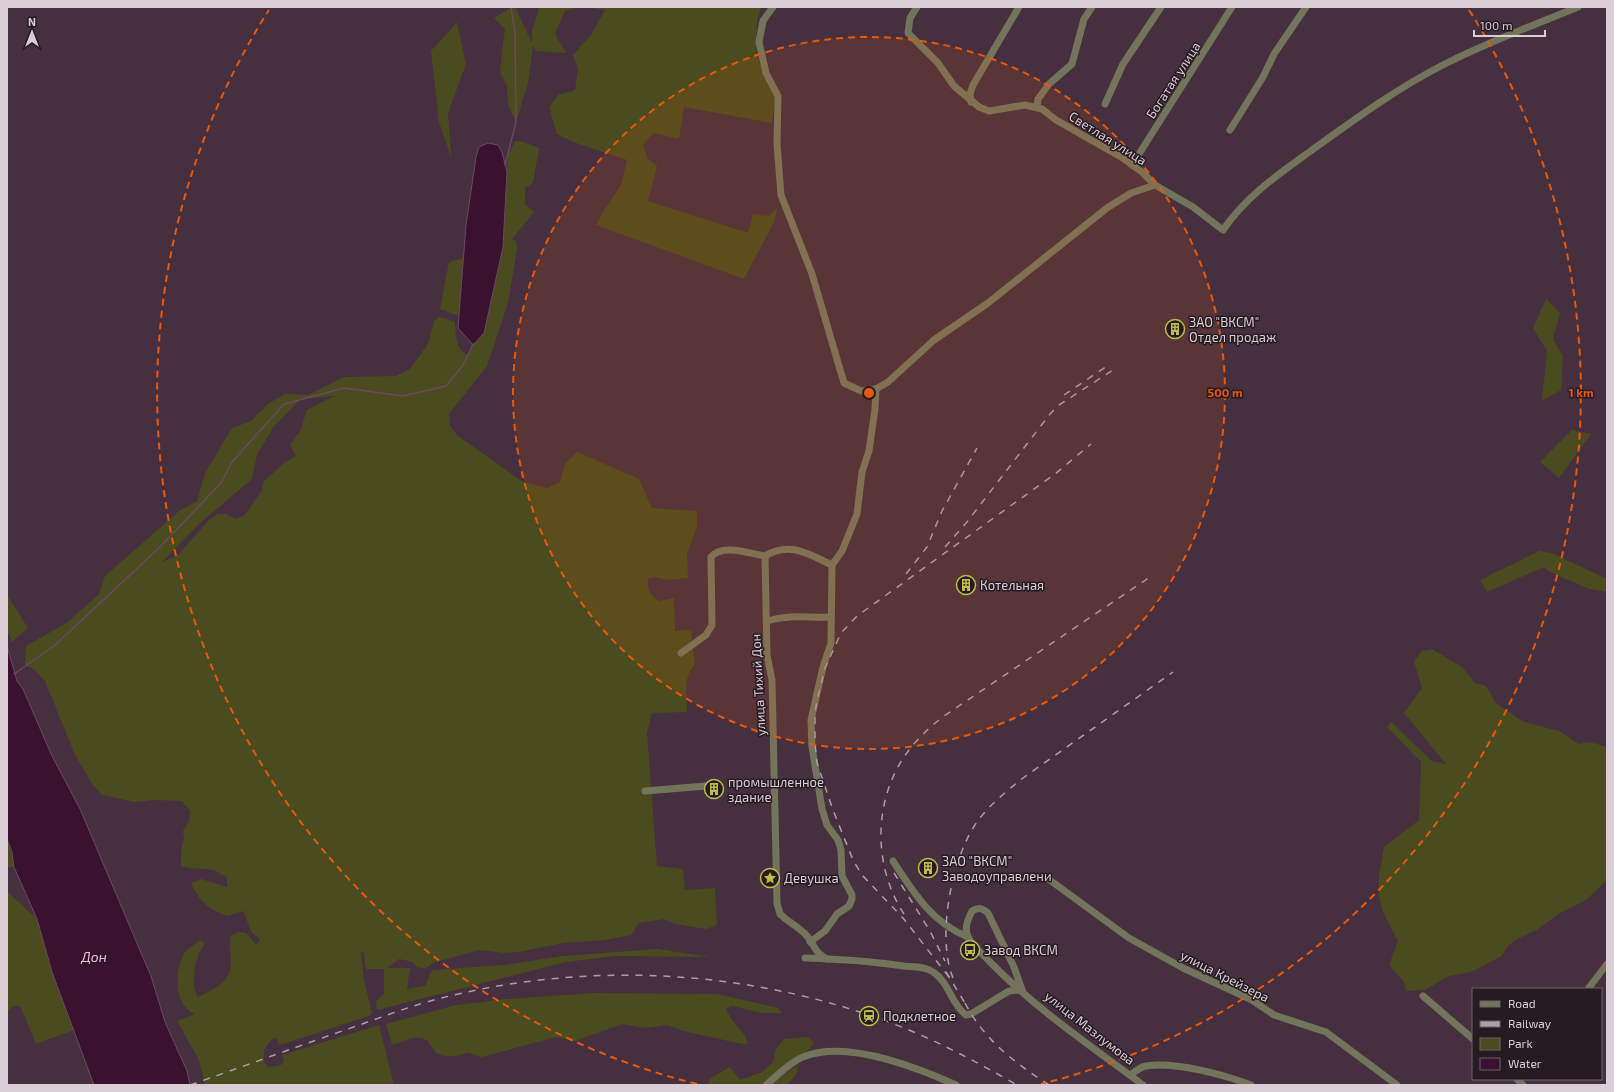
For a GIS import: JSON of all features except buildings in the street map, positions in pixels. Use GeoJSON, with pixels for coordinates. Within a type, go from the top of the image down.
{"type":"FeatureCollection","features":[{"type":"Feature","properties":{"kind":"street"},"geometry":{"type":"LineString","coordinates":[[773,7],[763,20],[760,42],[766,73],[778,96],[777,144],[781,195],[812,274],[844,383],[861,391],[876,388],[888,382],[934,340],[988,303],[1107,208],[1131,193],[1154,185]]}},
{"type":"Feature","properties":{"kind":"street"},"geometry":{"type":"LineString","coordinates":[[917,7],[910,18],[908,33],[938,62],[954,86],[971,102],[989,111],[1007,110],[1025,105],[1037,107],[1038,99],[1049,84],[1072,64],[1084,19],[1092,7]]}},
{"type":"Feature","properties":{"kind":"street"},"geometry":{"type":"LineString","coordinates":[[971,102],[970,94],[973,85],[1019,7]]}},
{"type":"Feature","properties":{"kind":"street"},"geometry":{"type":"LineString","coordinates":[[1105,104],[1123,64],[1161,7]]}},
{"type":"Feature","properties":{"kind":"street","name":"Богатая улица"},"geometry":{"type":"LineString","coordinates":[[1132,165],[1232,7]]}},
{"type":"Feature","properties":{"kind":"street"},"geometry":{"type":"LineString","coordinates":[[1230,130],[1263,77],[1274,54],[1306,7]]}},
{"type":"Feature","properties":{"kind":"street","name":"Светлая улица"},"geometry":{"type":"LineString","coordinates":[[1037,107],[1132,165],[1154,185],[1193,207],[1223,230],[1235,212],[1269,181],[1353,121],[1424,75],[1469,53],[1578,7]]}},
{"type":"Feature","properties":{"kind":"street"},"geometry":{"type":"LineString","coordinates":[[810,942],[825,931],[837,914],[849,906],[852,899],[852,894],[842,876],[838,840],[828,825],[822,809],[812,747],[811,720],[817,691],[831,643],[832,565],[842,551],[857,514],[862,472],[870,444],[876,388]]}},
{"type":"Feature","properties":{"kind":"street"},"geometry":{"type":"LineString","coordinates":[[681,653],[706,635],[712,624],[711,556],[714,553],[720,550],[765,556],[775,550],[788,548],[799,550],[832,565]]}},
{"type":"Feature","properties":{"kind":"street","name":"улица Тихий Дон"},"geometry":{"type":"LineString","coordinates":[[765,556],[767,655],[772,680],[777,903],[780,914],[799,929],[818,954],[827,959]]}},
{"type":"Feature","properties":{"kind":"street"},"geometry":{"type":"LineString","coordinates":[[767,621],[801,616],[831,617]]}},
{"type":"Feature","properties":{"kind":"street"},"geometry":{"type":"LineString","coordinates":[[645,791],[706,786]]}},
{"type":"Feature","properties":{"kind":"street"},"geometry":{"type":"LineString","coordinates":[[893,861],[922,904],[946,927],[968,937]]}},
{"type":"Feature","properties":{"kind":"street","name":"улица Крейзера"},"geometry":{"type":"LineString","coordinates":[[1047,878],[1129,938],[1183,968],[1252,1000],[1274,1015],[1326,1032],[1397,1085]]}},
{"type":"Feature","properties":{"kind":"street"},"geometry":{"type":"LineString","coordinates":[[805,958],[892,964],[933,971],[947,988],[958,1009],[966,1015],[971,1014],[1009,991],[1022,990],[1000,937],[988,913],[983,909],[977,908],[972,911],[966,929],[968,937]]}},
{"type":"Feature","properties":{"kind":"street","name":"улица Мазлумова"},"geometry":{"type":"LineString","coordinates":[[968,937],[1000,972],[1083,1041],[1143,1085]]}},
{"type":"Feature","properties":{"kind":"street"},"geometry":{"type":"LineString","coordinates":[[1589,988],[1607,964]]}},
{"type":"Feature","properties":{"kind":"street"},"geometry":{"type":"LineString","coordinates":[[1423,996],[1472,1038]]}},
{"type":"Feature","properties":{"kind":"street"},"geometry":{"type":"LineString","coordinates":[[766,1085],[802,1057],[835,1050],[918,1068],[956,1085]]}},
{"type":"Feature","properties":{"kind":"street"},"geometry":{"type":"LineString","coordinates":[[1130,1075],[1146,1066],[1167,1066],[1221,1075],[1251,1085]]}},
{"type":"Feature","properties":{"kind":"green space"},"geometry":{"type":"Polygon","coordinates":[[[512,7],[515,7],[532,43],[532,30],[539,10],[538,7],[578,7],[565,11],[555,34],[566,53],[536,51],[533,46],[528,83],[516,122],[508,104],[507,87],[500,71],[505,29],[494,18],[512,7]]]}},
{"type":"Feature","properties":{"kind":"green space"},"geometry":{"type":"Polygon","coordinates":[[[587,7],[761,7],[757,23],[756,48],[758,60],[775,96],[772,123],[684,107],[679,139],[653,133],[643,145],[647,158],[657,166],[648,201],[748,233],[753,214],[769,216],[778,206],[774,222],[744,279],[596,225],[621,185],[627,160],[573,142],[557,134],[549,107],[558,95],[575,90],[578,69],[573,55],[591,35],[605,10],[587,7]]]}},
{"type":"Feature","properties":{"kind":"green space"},"geometry":{"type":"Polygon","coordinates":[[[457,22],[466,64],[448,113],[451,157],[439,122],[431,51],[457,22]]]}},
{"type":"Feature","properties":{"kind":"green space"},"geometry":{"type":"Polygon","coordinates":[[[515,141],[520,141],[539,148],[533,183],[525,188],[525,204],[534,212],[512,239],[516,241],[517,249],[508,303],[487,366],[449,414],[450,426],[458,436],[523,482],[547,488],[560,482],[565,464],[577,452],[639,479],[652,508],[697,511],[697,527],[687,554],[688,578],[668,580],[654,577],[648,579],[649,589],[656,599],[659,601],[674,598],[675,631],[691,630],[695,664],[688,676],[686,687],[687,712],[652,713],[647,733],[657,866],[683,869],[685,890],[715,888],[717,925],[706,929],[675,924],[664,919],[639,923],[631,935],[605,940],[563,943],[519,952],[504,953],[479,950],[433,963],[425,969],[417,967],[413,962],[399,959],[387,968],[410,968],[407,989],[425,986],[432,970],[504,965],[562,956],[657,949],[710,957],[615,956],[566,962],[377,1010],[376,1001],[384,994],[384,969],[366,969],[364,953],[361,952],[364,980],[372,1013],[369,1016],[280,1045],[276,1038],[273,1038],[264,1050],[264,1062],[269,1067],[281,1065],[284,1062],[282,1055],[379,1025],[394,1085],[205,1085],[199,1060],[177,1021],[195,1014],[188,1010],[183,1004],[180,996],[178,978],[181,961],[185,952],[192,946],[201,940],[205,944],[196,962],[194,985],[198,997],[215,988],[225,980],[228,975],[231,961],[231,936],[238,932],[246,933],[257,945],[260,939],[252,933],[243,911],[227,916],[215,911],[201,900],[191,883],[201,879],[227,887],[227,878],[215,871],[181,866],[181,850],[184,839],[183,831],[189,821],[190,811],[182,801],[154,800],[135,802],[102,795],[92,784],[75,755],[45,681],[34,669],[25,665],[26,646],[68,622],[99,594],[105,576],[179,511],[197,501],[205,473],[232,428],[251,421],[269,403],[285,394],[308,395],[344,377],[396,376],[410,369],[428,344],[434,321],[440,317],[455,322],[458,346],[468,355],[473,345],[484,333],[503,247],[508,155],[515,141]],[[334,396],[301,399],[274,426],[257,455],[252,479],[198,525],[162,562],[178,555],[209,520],[218,514],[226,514],[236,519],[245,515],[262,490],[263,482],[284,463],[296,456],[290,445],[300,431],[307,410],[334,396]]]}},
{"type":"Feature","properties":{"kind":"green space"},"geometry":{"type":"Polygon","coordinates":[[[463,258],[459,316],[440,309],[449,262],[463,258]]]}},
{"type":"Feature","properties":{"kind":"green space"},"geometry":{"type":"Polygon","coordinates":[[[1546,299],[1560,313],[1553,339],[1563,356],[1561,390],[1542,401],[1547,351],[1533,328],[1546,299]]]}},
{"type":"Feature","properties":{"kind":"green space"},"geometry":{"type":"Polygon","coordinates":[[[1572,430],[1591,434],[1559,478],[1540,462],[1572,430]]]}},
{"type":"Feature","properties":{"kind":"green space"},"geometry":{"type":"Polygon","coordinates":[[[1539,551],[1552,553],[1607,579],[1607,592],[1589,589],[1548,571],[1544,567],[1487,592],[1480,580],[1539,551]]]}},
{"type":"Feature","properties":{"kind":"green space"},"geometry":{"type":"Polygon","coordinates":[[[7,595],[28,628],[12,642],[7,630],[7,595]]]}},
{"type":"Feature","properties":{"kind":"green space"},"geometry":{"type":"Polygon","coordinates":[[[1432,649],[1462,667],[1475,683],[1486,686],[1496,703],[1524,722],[1559,731],[1579,744],[1590,742],[1607,747],[1607,880],[1586,900],[1560,913],[1538,929],[1515,940],[1507,947],[1502,956],[1471,972],[1449,976],[1425,990],[1406,991],[1404,982],[1389,965],[1398,941],[1381,907],[1379,882],[1384,847],[1419,820],[1421,762],[1387,727],[1391,722],[1432,761],[1446,764],[1404,713],[1422,688],[1414,662],[1422,651],[1432,649]]]}},
{"type":"Feature","properties":{"kind":"green space"},"geometry":{"type":"Polygon","coordinates":[[[7,842],[9,843],[14,867],[7,867],[7,842]]]}},
{"type":"Feature","properties":{"kind":"green space"},"geometry":{"type":"Polygon","coordinates":[[[7,891],[37,919],[52,971],[74,1030],[36,1044],[20,1006],[14,1006],[7,1011],[7,891]]]}},
{"type":"Feature","properties":{"kind":"green space"},"geometry":{"type":"Polygon","coordinates":[[[594,993],[717,994],[778,1008],[782,1013],[761,1013],[733,1006],[726,1008],[730,1017],[746,1038],[748,1043],[742,1044],[683,1031],[667,1025],[645,1028],[622,1024],[575,1041],[556,1037],[482,1057],[467,1053],[456,1056],[444,1056],[436,1053],[427,1040],[420,1038],[412,1038],[392,1045],[386,1024],[456,1005],[507,999],[594,993]]]}},
{"type":"Feature","properties":{"kind":"green space"},"geometry":{"type":"Polygon","coordinates":[[[808,1037],[814,1043],[802,1057],[760,1085],[707,1085],[711,1078],[730,1067],[740,1080],[762,1072],[773,1062],[775,1051],[784,1039],[808,1037]]]}},
{"type":"Feature","properties":{"kind":"green space"},"geometry":{"type":"Polygon","coordinates":[[[798,1065],[796,1075],[787,1085],[769,1085],[798,1065]]]}},
{"type":"Feature","properties":{"kind":"water"},"geometry":{"type":"Polygon","coordinates":[[[488,143],[498,145],[502,152],[507,172],[503,247],[484,333],[473,345],[458,328],[466,225],[476,157],[479,147],[488,143]]]}},
{"type":"Feature","properties":{"kind":"water","name":"Дон"},"geometry":{"type":"Polygon","coordinates":[[[7,646],[17,681],[23,689],[52,756],[80,809],[151,976],[165,1022],[187,1071],[190,1085],[94,1085],[52,972],[37,919],[14,867],[12,852],[7,839],[7,646]]]}},
{"type":"Feature","properties":{"kind":"waterway"},"geometry":{"type":"LineString","coordinates":[[505,165],[516,122],[515,32],[511,7]]}},
{"type":"Feature","properties":{"kind":"waterway"},"geometry":{"type":"LineString","coordinates":[[14,674],[54,646],[160,547],[221,483],[232,462],[284,404],[344,388],[403,396],[446,386],[464,364],[473,344]]}},
{"type":"Feature","properties":{"kind":"railway"},"geometry":{"type":"LineString","coordinates":[[1064,395],[1107,366]]}},
{"type":"Feature","properties":{"kind":"railway"},"geometry":{"type":"LineString","coordinates":[[945,547],[967,522],[1050,414],[1059,405],[1113,370]]}},
{"type":"Feature","properties":{"kind":"railway"},"geometry":{"type":"LineString","coordinates":[[949,977],[903,918],[862,875],[853,860],[833,810],[817,763],[815,713],[825,668],[841,633],[857,616],[1055,474],[1091,444]]}},
{"type":"Feature","properties":{"kind":"railway"},"geometry":{"type":"LineString","coordinates":[[906,574],[927,547],[942,511],[977,448]]}},
{"type":"Feature","properties":{"kind":"railway"},"geometry":{"type":"LineString","coordinates":[[904,914],[894,895],[886,874],[882,853],[881,831],[883,810],[889,789],[897,769],[909,750],[925,732],[944,716],[1153,575]]}},
{"type":"Feature","properties":{"kind":"railway"},"geometry":{"type":"LineString","coordinates":[[953,978],[948,961],[946,941],[949,898],[960,855],[977,822],[993,804],[1023,778],[1173,672]]}},
{"type":"Feature","properties":{"kind":"railway"},"geometry":{"type":"LineString","coordinates":[[894,873],[930,931],[945,961]]}},
{"type":"Feature","properties":{"kind":"railway"},"geometry":{"type":"LineString","coordinates":[[946,972],[968,1008]]}},
{"type":"Feature","properties":{"kind":"railway"},"geometry":{"type":"LineString","coordinates":[[190,1085],[423,1003],[483,989],[545,980],[607,975],[669,976],[730,982],[791,993],[851,1009],[923,1036],[991,1070],[1017,1085]]}},
{"type":"Feature","properties":{"kind":"railway"},"geometry":{"type":"LineString","coordinates":[[965,1003],[981,1028],[1001,1050],[1049,1085]]}},
{"type":"Feature","properties":{"kind":"place","name":"ЗАО \"ВКСМ\" Отдел продаж"},"geometry":{"type":"Point","coordinates":[1175,329]}},
{"type":"Feature","properties":{"kind":"place","name":"Котельная"},"geometry":{"type":"Point","coordinates":[966,585]}},
{"type":"Feature","properties":{"kind":"place","name":"промышленное здание"},"geometry":{"type":"Point","coordinates":[714,789]}},
{"type":"Feature","properties":{"kind":"place","name":"ЗАО \"ВКСМ\" Заводоуправлени"},"geometry":{"type":"Point","coordinates":[928,868]}},
{"type":"Feature","properties":{"kind":"place","name":"Девушка"},"geometry":{"type":"Point","coordinates":[770,878]}},
{"type":"Feature","properties":{"kind":"place","name":"Завод ВКСМ"},"geometry":{"type":"Point","coordinates":[970,950]}},
{"type":"Feature","properties":{"kind":"place","name":"Подклетное"},"geometry":{"type":"Point","coordinates":[869,1016]}}]}
